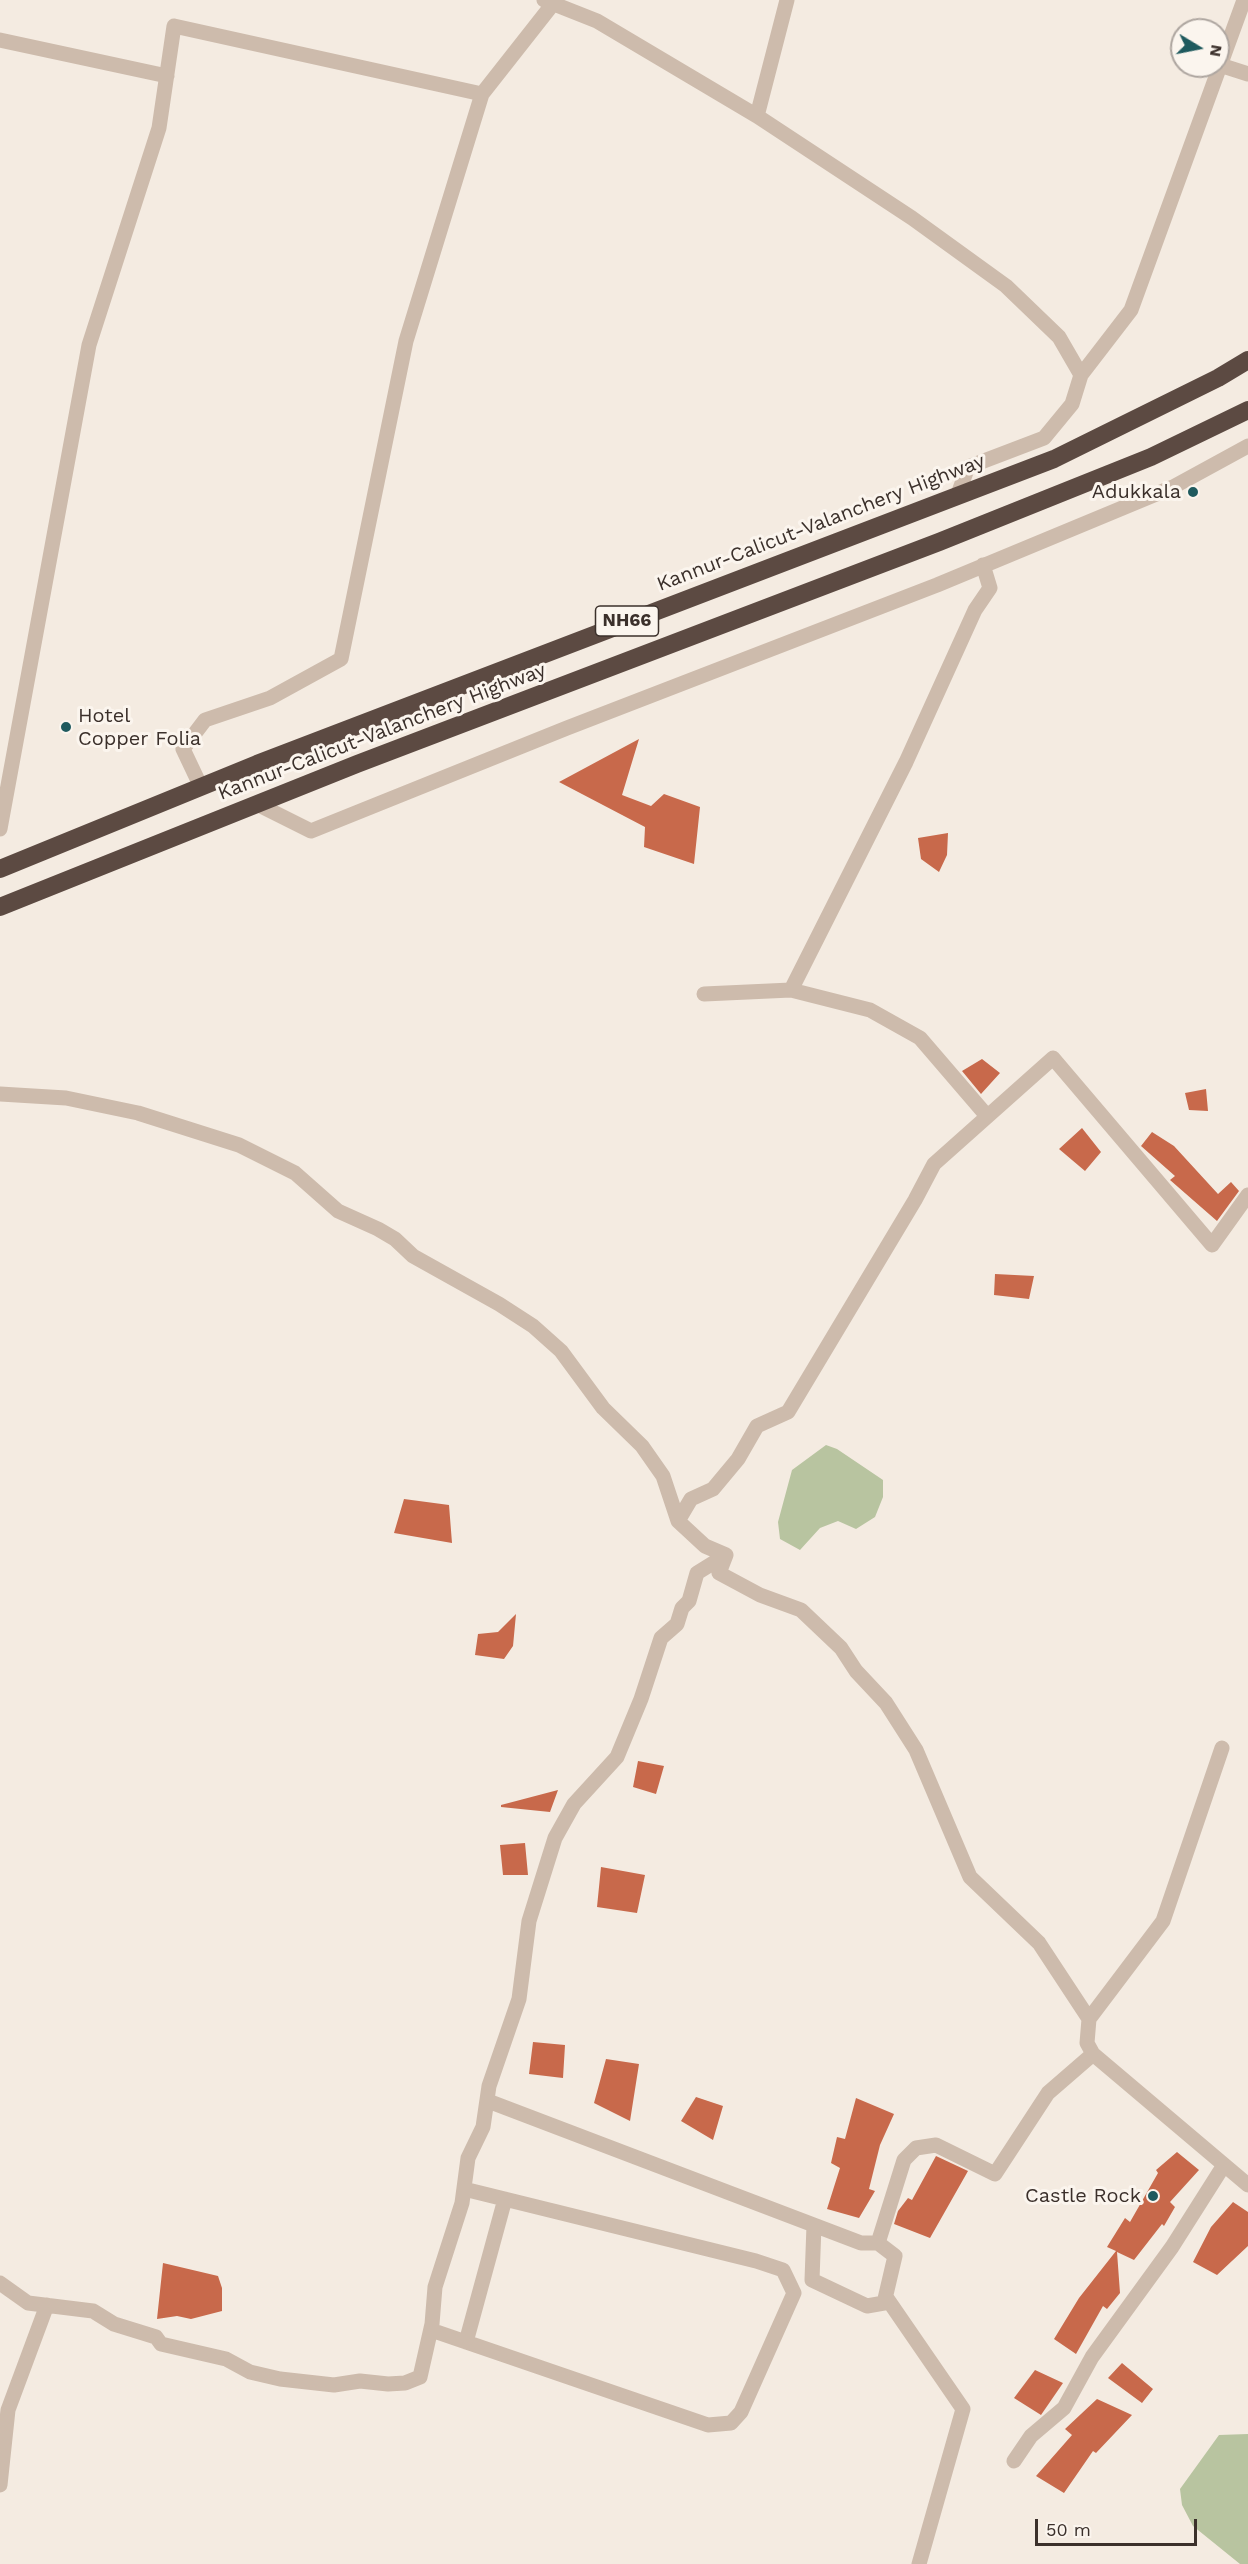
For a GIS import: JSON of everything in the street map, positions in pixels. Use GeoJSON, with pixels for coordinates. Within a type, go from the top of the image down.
{"type":"FeatureCollection","features":[{"type":"Feature","properties":{"kind":"highway","name":"Kannur-Calicut-Valanchery Highway"},"geometry":{"type":"LineString","coordinates":[[0,869],[201,787],[1054,459],[1218,378],[1248,360]]}},
{"type":"Feature","properties":{"kind":"highway","name":"Kannur-Calicut-Valanchery Highway"},"geometry":{"type":"LineString","coordinates":[[0,907],[257,804],[939,542],[1150,457],[1248,410]]}},
{"type":"Feature","properties":{"kind":"street"},"geometry":{"type":"LineString","coordinates":[[757,116],[787,0]]}},
{"type":"Feature","properties":{"kind":"street"},"geometry":{"type":"LineString","coordinates":[[1230,38],[1244,0]]}},
{"type":"Feature","properties":{"kind":"street"},"geometry":{"type":"LineString","coordinates":[[201,787],[183,749],[205,720],[270,698],[341,659],[406,341],[482,94],[548,3],[597,21],[757,116],[912,218],[1006,286],[1059,338],[1081,375]]}},
{"type":"Feature","properties":{"kind":"street"},"geometry":{"type":"LineString","coordinates":[[0,829],[89,345],[159,128],[174,26],[482,94]]}},
{"type":"Feature","properties":{"kind":"street"},"geometry":{"type":"LineString","coordinates":[[0,40],[167,75]]}},
{"type":"Feature","properties":{"kind":"street"},"geometry":{"type":"LineString","coordinates":[[1230,69],[1248,74]]}},
{"type":"Feature","properties":{"kind":"street"},"geometry":{"type":"LineString","coordinates":[[958,495],[968,467],[1044,438],[1072,404],[1081,375],[1131,310],[1216,78]]}},
{"type":"Feature","properties":{"kind":"street"},"geometry":{"type":"LineString","coordinates":[[257,804],[311,831],[983,565],[1173,487],[1248,446]]}},
{"type":"Feature","properties":{"kind":"street"},"geometry":{"type":"LineString","coordinates":[[1225,459],[1248,459]]}},
{"type":"Feature","properties":{"kind":"street"},"geometry":{"type":"LineString","coordinates":[[791,990],[906,762],[975,610],[990,588],[983,565]]}},
{"type":"Feature","properties":{"kind":"street"},"geometry":{"type":"LineString","coordinates":[[704,994],[791,990],[870,1010],[920,1038],[987,1116]]}},
{"type":"Feature","properties":{"kind":"street"},"geometry":{"type":"LineString","coordinates":[[678,1521],[691,1498],[713,1489],[738,1459],[757,1426],[788,1412],[915,1200],[934,1164],[1053,1058],[1212,1245],[1248,1195]]}},
{"type":"Feature","properties":{"kind":"street"},"geometry":{"type":"LineString","coordinates":[[0,1094],[66,1098],[138,1113],[239,1145],[295,1173],[338,1211],[395,1239],[412,1256],[499,1304],[533,1326],[561,1351],[603,1408],[642,1446],[663,1476],[678,1521],[705,1546],[726,1555]]}},
{"type":"Feature","properties":{"kind":"street"},"geometry":{"type":"LineString","coordinates":[[726,1555],[719,1573],[760,1595],[801,1610],[841,1648],[856,1671],[886,1703],[916,1750],[970,1877],[1039,1943],[1089,2019]]}},
{"type":"Feature","properties":{"kind":"street"},"geometry":{"type":"LineString","coordinates":[[0,2283],[28,2303],[93,2311],[114,2324],[156,2337],[161,2344],[226,2359],[250,2372],[280,2379],[334,2385],[360,2381],[405,2383],[420,2377],[431,2330],[435,2286],[453,2238],[468,2158],[483,2127],[489,2086],[519,1999],[529,1921],[555,1838],[574,1804],[617,1757],[641,1699],[661,1638],[677,1624],[682,1608],[689,1601],[697,1573],[726,1555]]}},
{"type":"Feature","properties":{"kind":"street"},"geometry":{"type":"LineString","coordinates":[[1222,1748],[1163,1921],[1089,2019],[1087,2043],[1093,2054],[1248,2185]]}},
{"type":"Feature","properties":{"kind":"street"},"geometry":{"type":"LineString","coordinates":[[878,2244],[904,2160],[916,2148],[936,2145],[995,2174],[1048,2093],[1093,2054]]}},
{"type":"Feature","properties":{"kind":"street"},"geometry":{"type":"LineString","coordinates":[[488,2101],[861,2244],[878,2244],[896,2256],[884,2303],[867,2306],[812,2280],[814,2226]]}},
{"type":"Feature","properties":{"kind":"street"},"geometry":{"type":"LineString","coordinates":[[1014,2461],[1031,2436],[1064,2408],[1092,2357],[1172,2247],[1224,2165]]}},
{"type":"Feature","properties":{"kind":"street"},"geometry":{"type":"LineString","coordinates":[[431,2330],[708,2425],[731,2423],[741,2412],[794,2293],[783,2270],[756,2261],[464,2189]]}},
{"type":"Feature","properties":{"kind":"street"},"geometry":{"type":"LineString","coordinates":[[466,2342],[505,2199]]}},
{"type":"Feature","properties":{"kind":"street"},"geometry":{"type":"LineString","coordinates":[[886,2297],[963,2409],[920,2564]]}},
{"type":"Feature","properties":{"kind":"street"},"geometry":{"type":"LineString","coordinates":[[0,2485],[8,2410],[47,2305]]}},
{"type":"Feature","properties":{"kind":"green space"},"geometry":{"type":"Polygon","coordinates":[[[826,1445],[837,1449],[883,1480],[883,1497],[875,1517],[856,1529],[838,1521],[820,1528],[800,1550],[780,1539],[778,1522],[792,1470],[826,1445]]]}},
{"type":"Feature","properties":{"kind":"green space"},"geometry":{"type":"Polygon","coordinates":[[[1248,2434],[1248,2564],[1240,2564],[1193,2526],[1182,2505],[1180,2489],[1219,2435],[1248,2434]]]}},
{"type":"Feature","properties":{"kind":"building"},"geometry":{"type":"Polygon","coordinates":[[[639,739],[622,795],[651,806],[664,794],[700,807],[694,864],[644,847],[645,827],[559,782],[639,739]]]}},
{"type":"Feature","properties":{"kind":"building"},"geometry":{"type":"Polygon","coordinates":[[[948,833],[947,855],[939,872],[921,859],[918,838],[948,833]]]}},
{"type":"Feature","properties":{"kind":"building"},"geometry":{"type":"Polygon","coordinates":[[[982,1059],[1000,1073],[981,1094],[962,1071],[982,1059]]]}},
{"type":"Feature","properties":{"kind":"building"},"geometry":{"type":"Polygon","coordinates":[[[1206,1089],[1208,1111],[1189,1110],[1185,1093],[1206,1089]]]}},
{"type":"Feature","properties":{"kind":"building"},"geometry":{"type":"Polygon","coordinates":[[[1082,1128],[1101,1152],[1085,1171],[1059,1149],[1082,1128]]]}},
{"type":"Feature","properties":{"kind":"building"},"geometry":{"type":"Polygon","coordinates":[[[1152,1132],[1174,1146],[1218,1194],[1231,1182],[1239,1191],[1217,1221],[1170,1180],[1175,1176],[1141,1146],[1152,1132]]]}},
{"type":"Feature","properties":{"kind":"building"},"geometry":{"type":"Polygon","coordinates":[[[995,1274],[1034,1276],[1029,1299],[994,1295],[995,1274]]]}},
{"type":"Feature","properties":{"kind":"building"},"geometry":{"type":"Polygon","coordinates":[[[404,1499],[449,1505],[452,1543],[394,1533],[404,1499]]]}},
{"type":"Feature","properties":{"kind":"building"},"geometry":{"type":"Polygon","coordinates":[[[516,1614],[513,1646],[504,1659],[475,1655],[478,1634],[498,1632],[516,1614]]]}},
{"type":"Feature","properties":{"kind":"building"},"geometry":{"type":"Polygon","coordinates":[[[638,1761],[664,1766],[656,1794],[633,1787],[638,1761]]]}},
{"type":"Feature","properties":{"kind":"building"},"geometry":{"type":"Polygon","coordinates":[[[558,1790],[550,1812],[501,1807],[501,1805],[558,1790]]]}},
{"type":"Feature","properties":{"kind":"building"},"geometry":{"type":"Polygon","coordinates":[[[525,1843],[528,1875],[503,1875],[500,1845],[525,1843]]]}},
{"type":"Feature","properties":{"kind":"building"},"geometry":{"type":"Polygon","coordinates":[[[601,1867],[645,1875],[637,1913],[597,1907],[601,1867]]]}},
{"type":"Feature","properties":{"kind":"building"},"geometry":{"type":"Polygon","coordinates":[[[533,2042],[565,2045],[563,2078],[529,2074],[533,2042]]]}},
{"type":"Feature","properties":{"kind":"building"},"geometry":{"type":"Polygon","coordinates":[[[606,2059],[639,2064],[630,2121],[594,2103],[606,2059]]]}},
{"type":"Feature","properties":{"kind":"building"},"geometry":{"type":"Polygon","coordinates":[[[696,2097],[723,2106],[713,2140],[681,2121],[696,2097]]]}},
{"type":"Feature","properties":{"kind":"building"},"geometry":{"type":"Polygon","coordinates":[[[856,2098],[894,2114],[880,2145],[869,2189],[875,2191],[859,2218],[827,2209],[840,2168],[831,2163],[837,2137],[845,2139],[856,2098]]]}},
{"type":"Feature","properties":{"kind":"building"},"geometry":{"type":"Polygon","coordinates":[[[1177,2152],[1199,2170],[1170,2202],[1175,2207],[1164,2226],[1162,2224],[1134,2260],[1117,2252],[1120,2293],[1107,2309],[1103,2306],[1076,2354],[1054,2339],[1079,2298],[1116,2251],[1107,2247],[1125,2218],[1130,2222],[1158,2173],[1156,2170],[1177,2152]]]}},
{"type":"Feature","properties":{"kind":"building"},"geometry":{"type":"Polygon","coordinates":[[[936,2156],[968,2171],[930,2238],[894,2224],[898,2211],[908,2198],[912,2200],[936,2156]]]}},
{"type":"Feature","properties":{"kind":"building"},"geometry":{"type":"Polygon","coordinates":[[[1233,2202],[1248,2212],[1248,2246],[1217,2275],[1193,2262],[1211,2227],[1233,2202]]]}},
{"type":"Feature","properties":{"kind":"building"},"geometry":{"type":"Polygon","coordinates":[[[163,2263],[218,2276],[222,2288],[222,2311],[191,2319],[177,2316],[157,2319],[163,2263]]]}},
{"type":"Feature","properties":{"kind":"building"},"geometry":{"type":"Polygon","coordinates":[[[1122,2363],[1153,2389],[1142,2403],[1108,2378],[1122,2363]]]}},
{"type":"Feature","properties":{"kind":"building"},"geometry":{"type":"Polygon","coordinates":[[[1035,2370],[1063,2383],[1041,2415],[1014,2398],[1035,2370]]]}},
{"type":"Feature","properties":{"kind":"building"},"geometry":{"type":"Polygon","coordinates":[[[1097,2399],[1132,2415],[1096,2453],[1093,2451],[1064,2493],[1036,2476],[1072,2435],[1065,2429],[1097,2399]]]}},
{"type":"Feature","properties":{"kind":"place","name":"Adukkala"},"geometry":{"type":"Point","coordinates":[1193,492]}},
{"type":"Feature","properties":{"kind":"place","name":"Hotel Copper Folia"},"geometry":{"type":"Point","coordinates":[66,727]}},
{"type":"Feature","properties":{"kind":"place","name":"Castle Rock"},"geometry":{"type":"Point","coordinates":[1153,2196]}}]}
